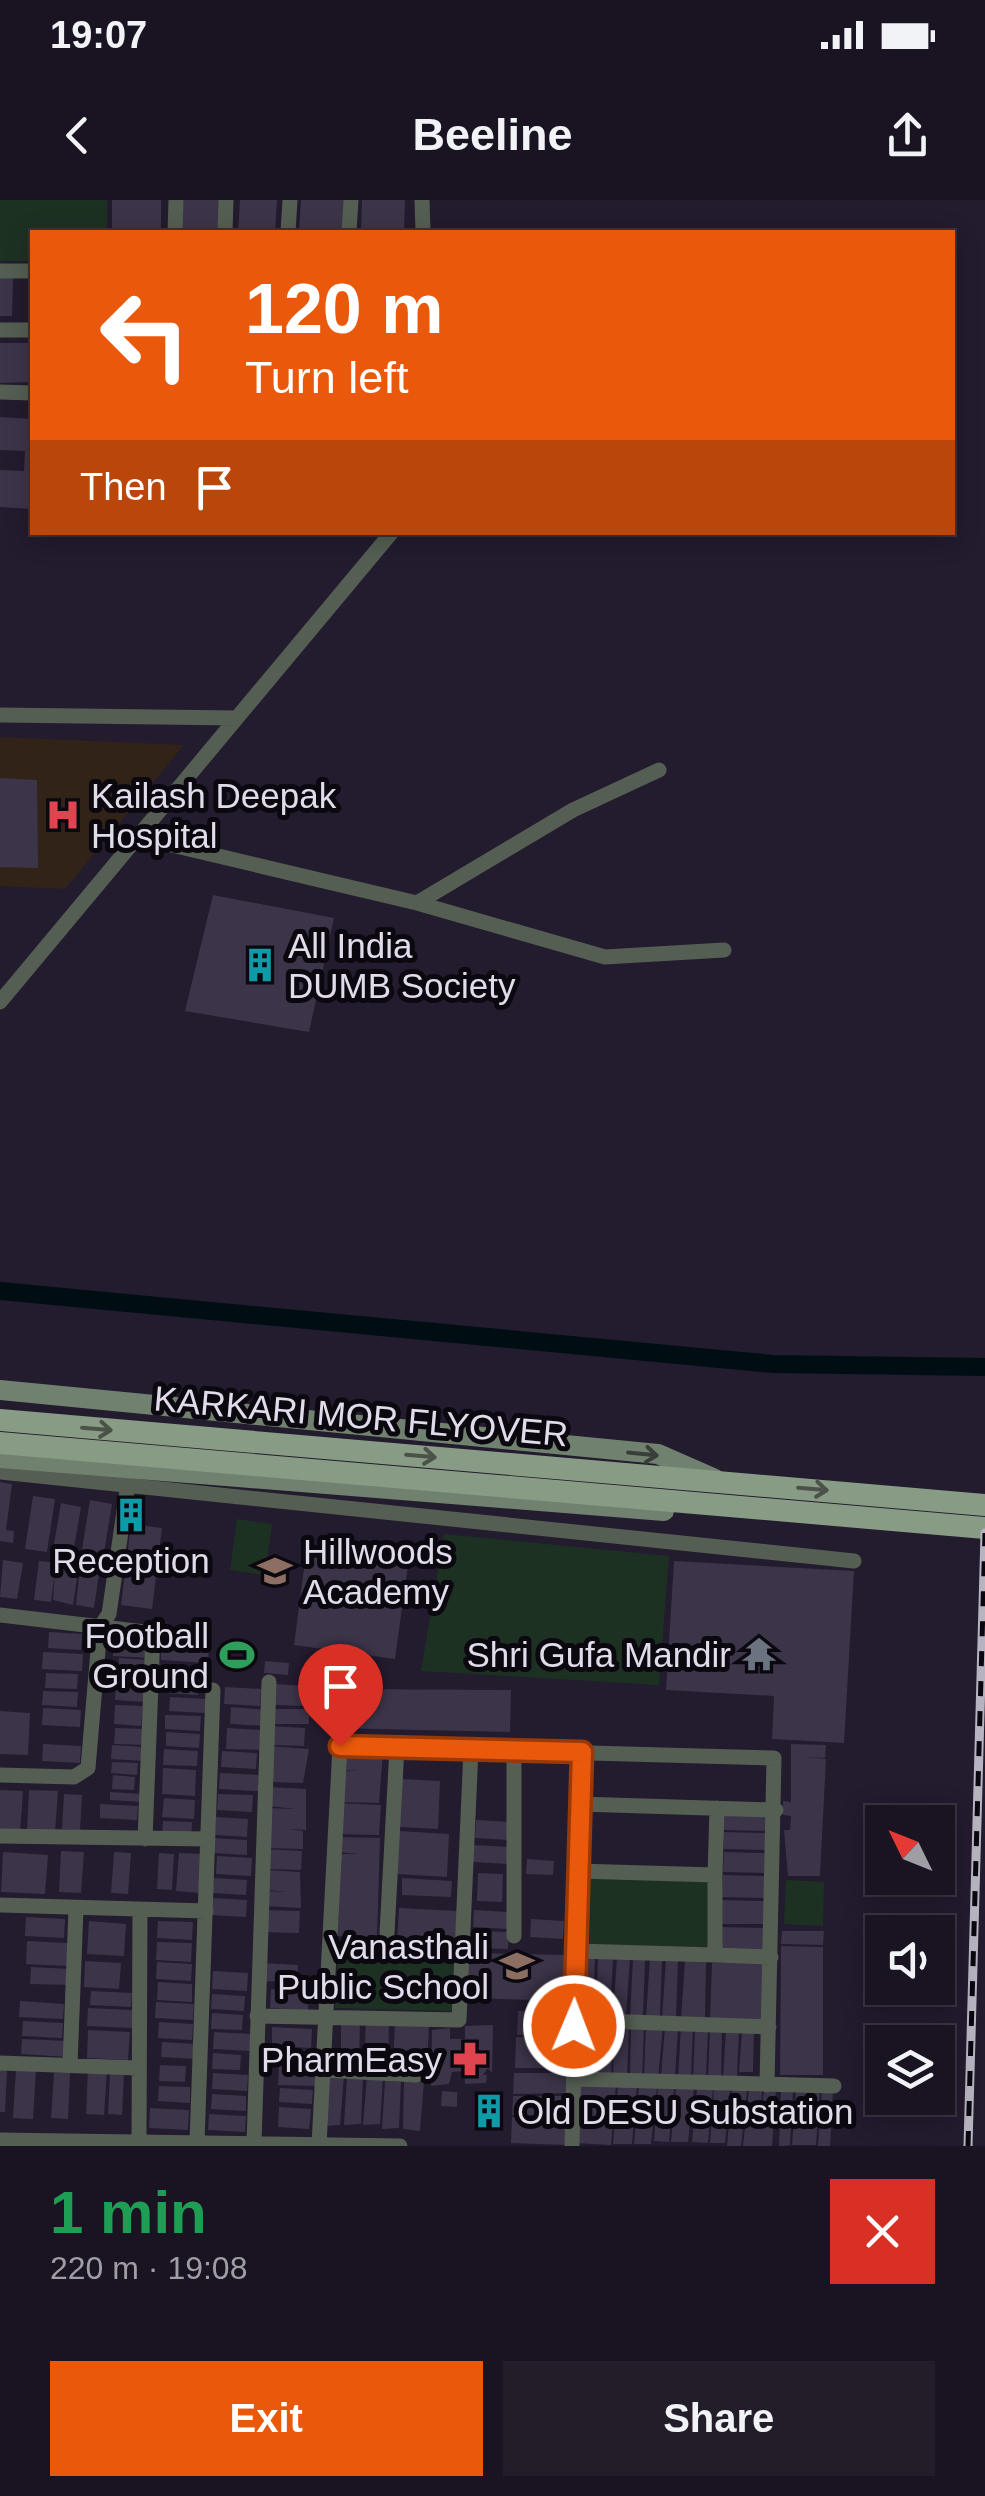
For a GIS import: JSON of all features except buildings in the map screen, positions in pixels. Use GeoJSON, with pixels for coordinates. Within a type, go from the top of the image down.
{"type":"FeatureCollection","features":[{"type":"Feature","properties":{"kind":"main road"},"geometry":{"type":"LineString","coordinates":[[0,1390],[658,1454],[716,1480]]}},
{"type":"Feature","properties":{"kind":"main road","name":"KARKARI MOR FLYOVER"},"geometry":{"type":"LineString","coordinates":[[0,1420],[678,1490],[706,1504],[948,1513]]}},
{"type":"Feature","properties":{"kind":"main road","name":"KARKARI MOR FLYOVER"},"geometry":{"type":"LineString","coordinates":[[0,1443],[678,1490],[716,1480],[948,1513]]}},
{"type":"Feature","properties":{"kind":"main road"},"geometry":{"type":"LineString","coordinates":[[0,1458],[674,1512],[706,1504]]}},
{"type":"Feature","properties":{"kind":"main road"},"geometry":{"type":"LineString","coordinates":[[948,1513],[985,1505]]}},
{"type":"Feature","properties":{"kind":"main road"},"geometry":{"type":"LineString","coordinates":[[948,1513],[985,1528]]}},
{"type":"Feature","properties":{"kind":"street"},"geometry":{"type":"LineString","coordinates":[[176,200],[176,230]]}},
{"type":"Feature","properties":{"kind":"street"},"geometry":{"type":"LineString","coordinates":[[224,230],[226,200]]}},
{"type":"Feature","properties":{"kind":"street"},"geometry":{"type":"LineString","coordinates":[[288,230],[290,200]]}},
{"type":"Feature","properties":{"kind":"street"},"geometry":{"type":"LineString","coordinates":[[349,230],[351,200]]}},
{"type":"Feature","properties":{"kind":"street"},"geometry":{"type":"LineString","coordinates":[[422,200],[422,230]]}},
{"type":"Feature","properties":{"kind":"street"},"geometry":{"type":"LineString","coordinates":[[0,271],[30,271]]}},
{"type":"Feature","properties":{"kind":"street"},"geometry":{"type":"LineString","coordinates":[[0,330],[30,330]]}},
{"type":"Feature","properties":{"kind":"street"},"geometry":{"type":"LineString","coordinates":[[0,392],[30,392]]}},
{"type":"Feature","properties":{"kind":"street"},"geometry":{"type":"LineString","coordinates":[[0,1002],[390,535]]}},
{"type":"Feature","properties":{"kind":"street"},"geometry":{"type":"LineString","coordinates":[[0,715],[237,718]]}},
{"type":"Feature","properties":{"kind":"street"},"geometry":{"type":"LineString","coordinates":[[417,903],[573,810],[658,770]]}},
{"type":"Feature","properties":{"kind":"street"},"geometry":{"type":"LineString","coordinates":[[138,837],[417,903],[605,957],[724,950]]}},
{"type":"Feature","properties":{"kind":"street"},"geometry":{"type":"LineString","coordinates":[[0,1472],[854,1560]]}},
{"type":"Feature","properties":{"kind":"street"},"geometry":{"type":"LineString","coordinates":[[0,1775],[74,1777],[88,1768],[100,1627],[109,1614],[128,1484]]}},
{"type":"Feature","properties":{"kind":"street"},"geometry":{"type":"LineString","coordinates":[[0,1615],[152,1633],[145,1839]]}},
{"type":"Feature","properties":{"kind":"street"},"geometry":{"type":"LineString","coordinates":[[254,2143],[269,1682]]}},
{"type":"Feature","properties":{"kind":"street"},"geometry":{"type":"LineString","coordinates":[[197,2142],[213,1690]]}},
{"type":"Feature","properties":{"kind":"street"},"geometry":{"type":"LineString","coordinates":[[767,2085],[778,1740]]}},
{"type":"Feature","properties":{"kind":"street"},"geometry":{"type":"LineString","coordinates":[[319,2146],[340,1746],[768,1756],[777,1763]]}},
{"type":"Feature","properties":{"kind":"street"},"geometry":{"type":"LineString","coordinates":[[387,1933],[398,1747]]}},
{"type":"Feature","properties":{"kind":"street"},"geometry":{"type":"LineString","coordinates":[[258,2016],[459,2020],[471,1749]]}},
{"type":"Feature","properties":{"kind":"street"},"geometry":{"type":"LineString","coordinates":[[514,1750],[514,1936]]}},
{"type":"Feature","properties":{"kind":"street"},"geometry":{"type":"LineString","coordinates":[[572,2146],[582,1752]]}},
{"type":"Feature","properties":{"kind":"street"},"geometry":{"type":"LineString","coordinates":[[579,1804],[776,1810]]}},
{"type":"Feature","properties":{"kind":"street"},"geometry":{"type":"LineString","coordinates":[[715,1955],[717,1808]]}},
{"type":"Feature","properties":{"kind":"street"},"geometry":{"type":"LineString","coordinates":[[0,1836],[208,1839]]}},
{"type":"Feature","properties":{"kind":"street"},"geometry":{"type":"LineString","coordinates":[[577,1871],[715,1875]]}},
{"type":"Feature","properties":{"kind":"street"},"geometry":{"type":"LineString","coordinates":[[0,1905],[206,1912]]}},
{"type":"Feature","properties":{"kind":"street"},"geometry":{"type":"LineString","coordinates":[[70,2065],[76,1909]]}},
{"type":"Feature","properties":{"kind":"street"},"geometry":{"type":"LineString","coordinates":[[138,2140],[140,1910]]}},
{"type":"Feature","properties":{"kind":"street"},"geometry":{"type":"LineString","coordinates":[[576,1951],[771,1957]]}},
{"type":"Feature","properties":{"kind":"street"},"geometry":{"type":"LineString","coordinates":[[574,2020],[769,2027]]}},
{"type":"Feature","properties":{"kind":"street"},"geometry":{"type":"LineString","coordinates":[[0,2062],[137,2068]]}},
{"type":"Feature","properties":{"kind":"street"},"geometry":{"type":"LineString","coordinates":[[323,2070],[416,2074]]}},
{"type":"Feature","properties":{"kind":"street"},"geometry":{"type":"LineString","coordinates":[[574,2079],[834,2086]]}},
{"type":"Feature","properties":{"kind":"street"},"geometry":{"type":"LineString","coordinates":[[0,2140],[400,2146]]}},
{"type":"Feature","properties":{"kind":"shaded area","name":"Kailash Deepak Hospital"},"geometry":{"type":"Polygon","coordinates":[[[0,737],[184,745],[65,889],[0,886],[0,737]]]}},
{"type":"Feature","properties":{"kind":"green space"},"geometry":{"type":"Polygon","coordinates":[[[0,200],[107,200],[107,230],[30,230],[30,261],[0,261],[0,200]]]}},
{"type":"Feature","properties":{"kind":"green space"},"geometry":{"type":"Polygon","coordinates":[[[237,1519],[272,1524],[265,1575],[230,1570],[237,1519]]]}},
{"type":"Feature","properties":{"kind":"green space"},"geometry":{"type":"Polygon","coordinates":[[[444,1534],[669,1556],[659,1685],[421,1671],[444,1534]]]}},
{"type":"Feature","properties":{"kind":"green space"},"geometry":{"type":"Polygon","coordinates":[[[583,1875],[711,1881],[711,1950],[580,1946],[583,1875]]]}},
{"type":"Feature","properties":{"kind":"green space"},"geometry":{"type":"Polygon","coordinates":[[[786,1880],[824,1882],[823,1926],[784,1924],[786,1880]]]}},
{"type":"Feature","properties":{"kind":"green space"},"geometry":{"type":"Polygon","coordinates":[[[338,1953],[454,1955],[452,2011],[335,2008],[338,1953]]]}},
{"type":"Feature","properties":{"kind":"waterway"},"geometry":{"type":"LineString","coordinates":[[0,1291],[773,1364],[985,1367]]}},
{"type":"Feature","properties":{"kind":"railway"},"geometry":{"type":"LineString","coordinates":[[968,2146],[985,1533]]}},
{"type":"Feature","properties":{"kind":"place","name":"Kailash Deepak Hospital"},"geometry":{"type":"Point","coordinates":[63,815]}},
{"type":"Feature","properties":{"kind":"place","name":"All India DUMB Society"},"geometry":{"type":"Point","coordinates":[260,965]}},
{"type":"Feature","properties":{"kind":"place","name":"Reception"},"geometry":{"type":"Point","coordinates":[131,1515]}},
{"type":"Feature","properties":{"kind":"place","name":"Hillwoods Academy"},"geometry":{"type":"Point","coordinates":[275,1571]}},
{"type":"Feature","properties":{"kind":"place","name":"Shri Gufa Mandir"},"geometry":{"type":"Point","coordinates":[759,1654]}},
{"type":"Feature","properties":{"kind":"place","name":"Football Ground"},"geometry":{"type":"Point","coordinates":[237,1655]}},
{"type":"Feature","properties":{"kind":"place","name":"Vanasthali Public School"},"geometry":{"type":"Point","coordinates":[517,1966]}},
{"type":"Feature","properties":{"kind":"place","name":"PharmEasy"},"geometry":{"type":"Point","coordinates":[470,2059]}},
{"type":"Feature","properties":{"kind":"place","name":"Old DESU Substation"},"geometry":{"type":"Point","coordinates":[489,2111]}},
{"type":"Feature","properties":{"kind":"route"},"geometry":{"type":"LineString","coordinates":[[340,1746],[582,1752],[574,2026]]}}]}
